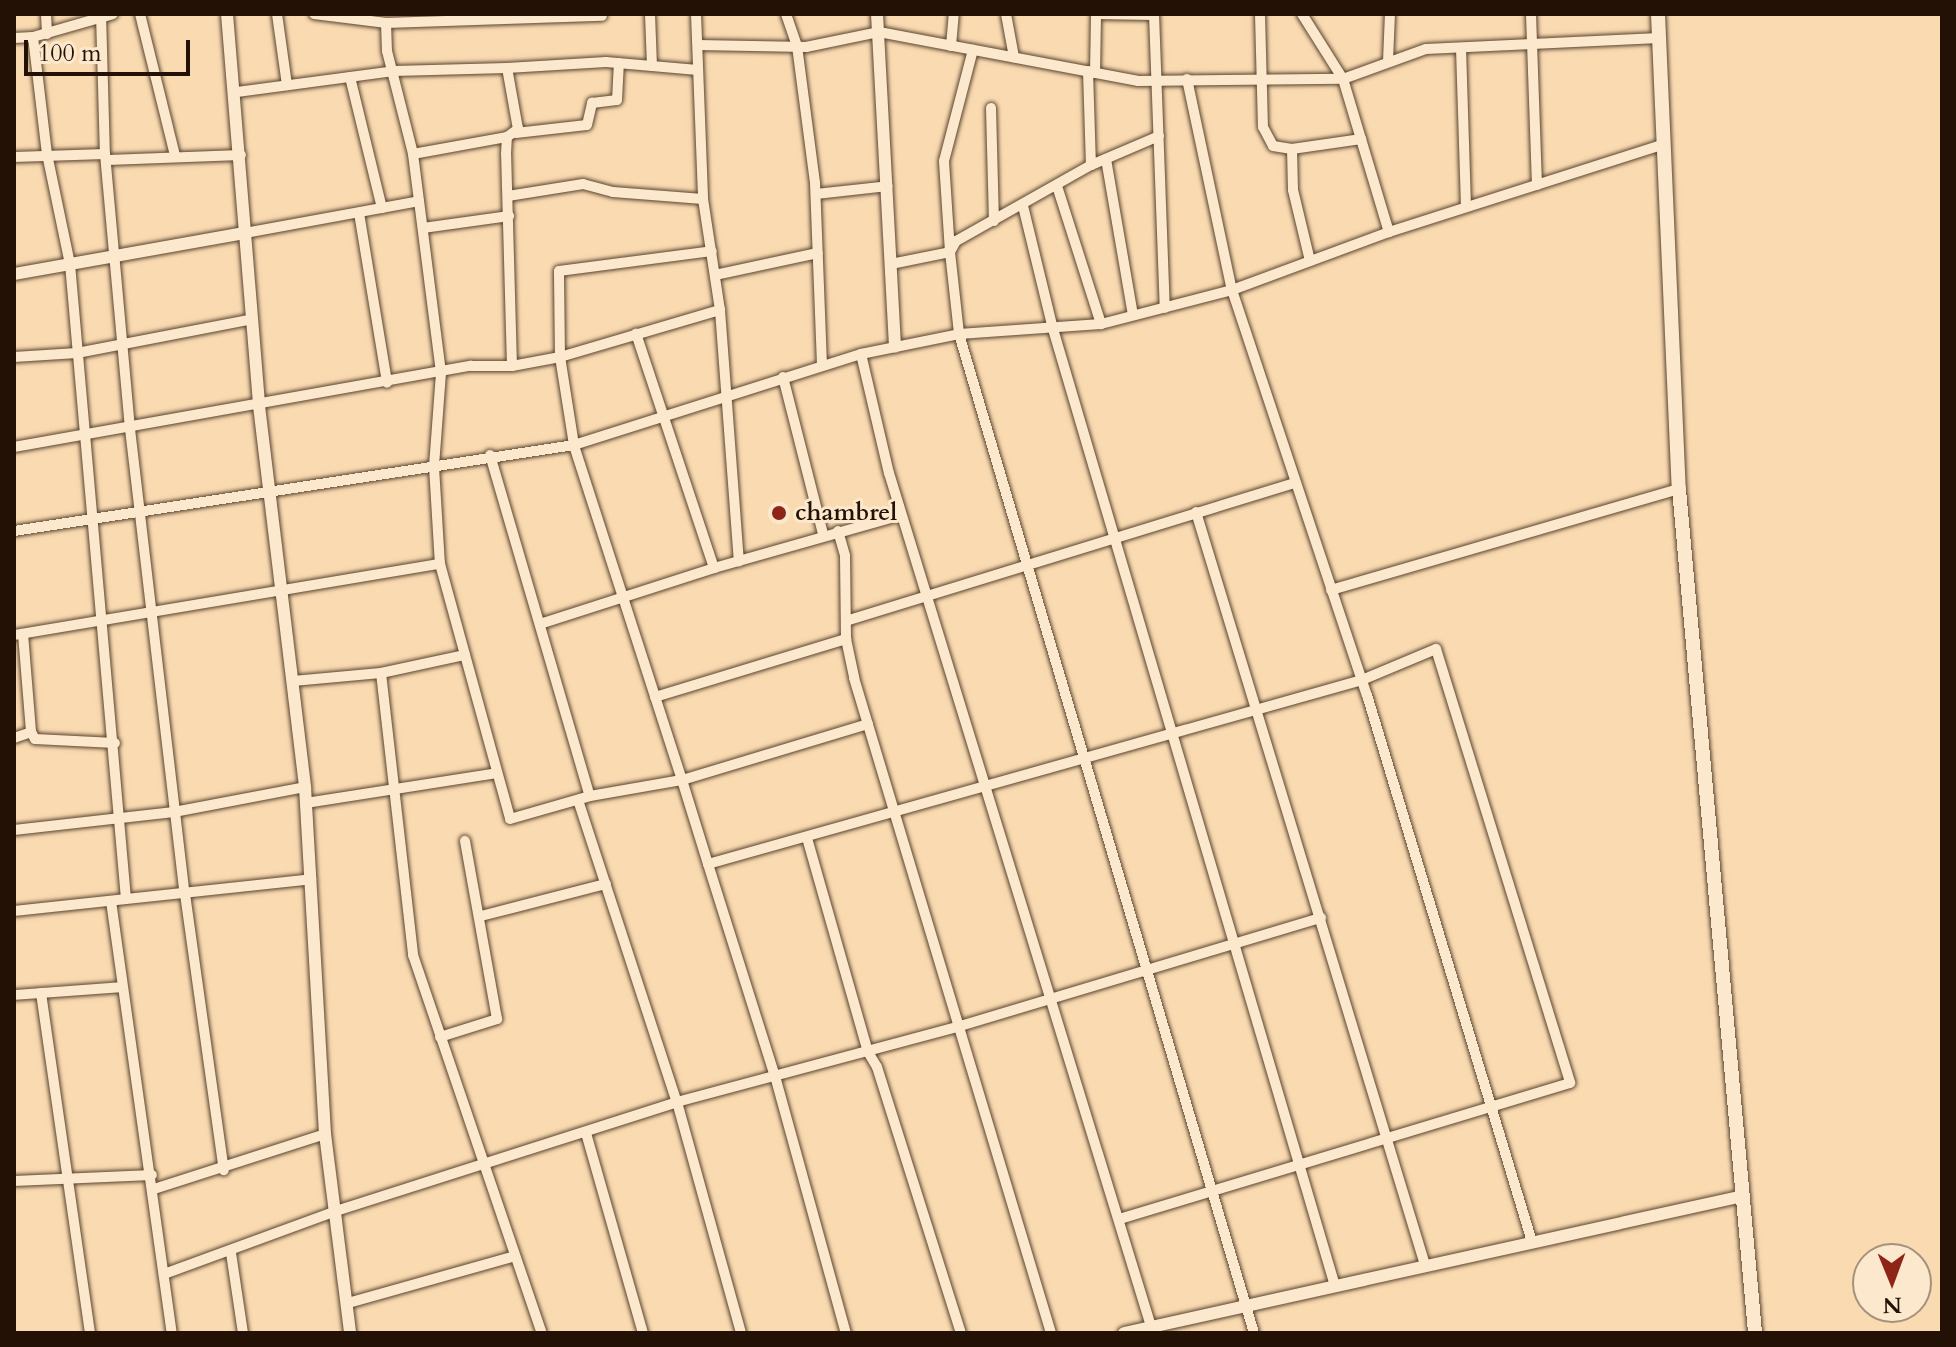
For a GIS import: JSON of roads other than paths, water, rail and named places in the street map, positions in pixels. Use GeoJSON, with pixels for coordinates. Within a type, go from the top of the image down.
{"type":"FeatureCollection","features":[{"type":"Feature","properties":{"kind":"main road"},"geometry":{"type":"LineString","coordinates":[[1658,14],[1661,145],[1679,489],[1755,1333]]}},
{"type":"Feature","properties":{"kind":"street"},"geometry":{"type":"LineString","coordinates":[[46,14],[47,34]]}},
{"type":"Feature","properties":{"kind":"street"},"geometry":{"type":"LineString","coordinates":[[14,38],[47,34],[113,14]]}},
{"type":"Feature","properties":{"kind":"street"},"geometry":{"type":"LineString","coordinates":[[140,14],[175,155]]}},
{"type":"Feature","properties":{"kind":"street"},"geometry":{"type":"LineString","coordinates":[[227,14],[237,92],[259,406],[305,787],[325,1134],[350,1333]]}},
{"type":"Feature","properties":{"kind":"street"},"geometry":{"type":"LineString","coordinates":[[277,14],[287,85]]}},
{"type":"Feature","properties":{"kind":"street"},"geometry":{"type":"LineString","coordinates":[[314,14],[386,23],[450,17],[602,16]]}},
{"type":"Feature","properties":{"kind":"street"},"geometry":{"type":"LineString","coordinates":[[650,14],[652,66]]}},
{"type":"Feature","properties":{"kind":"street"},"geometry":{"type":"LineString","coordinates":[[696,14],[703,199],[720,310],[739,561]]}},
{"type":"Feature","properties":{"kind":"street"},"geometry":{"type":"LineString","coordinates":[[786,14],[797,46],[816,194],[822,363]]}},
{"type":"Feature","properties":{"kind":"street"},"geometry":{"type":"LineString","coordinates":[[877,14],[895,347]]}},
{"type":"Feature","properties":{"kind":"street"},"geometry":{"type":"LineString","coordinates":[[951,46],[954,14]]}},
{"type":"Feature","properties":{"kind":"street"},"geometry":{"type":"LineString","coordinates":[[1006,14],[1014,57]]}},
{"type":"Feature","properties":{"kind":"street"},"geometry":{"type":"LineString","coordinates":[[1091,165],[1091,72],[1096,14],[1154,14],[1165,308]]}},
{"type":"Feature","properties":{"kind":"street"},"geometry":{"type":"LineString","coordinates":[[1260,14],[1263,127],[1273,146],[1292,149],[1361,139]]}},
{"type":"Feature","properties":{"kind":"street"},"geometry":{"type":"LineString","coordinates":[[1302,14],[1343,79],[1389,232]]}},
{"type":"Feature","properties":{"kind":"street"},"geometry":{"type":"LineString","coordinates":[[1388,61],[1390,14]]}},
{"type":"Feature","properties":{"kind":"street"},"geometry":{"type":"LineString","coordinates":[[1531,14],[1537,185]]}},
{"type":"Feature","properties":{"kind":"street"},"geometry":{"type":"LineString","coordinates":[[101,17],[106,157],[130,429],[174,812],[224,1170]]}},
{"type":"Feature","properties":{"kind":"street"},"geometry":{"type":"LineString","coordinates":[[386,23],[413,154],[441,373],[434,467],[440,564],[510,819],[590,796],[682,780],[868,724]]}},
{"type":"Feature","properties":{"kind":"street"},"geometry":{"type":"LineString","coordinates":[[698,45],[797,46],[879,32],[1091,72],[1156,80],[1343,79],[1426,49],[1659,38]]}},
{"type":"Feature","properties":{"kind":"street"},"geometry":{"type":"LineString","coordinates":[[33,37],[47,154],[70,264],[88,520],[104,619],[126,899]]}},
{"type":"Feature","properties":{"kind":"street"},"geometry":{"type":"LineString","coordinates":[[1461,48],[1466,207]]}},
{"type":"Feature","properties":{"kind":"street"},"geometry":{"type":"LineString","coordinates":[[973,50],[944,161],[959,334],[1081,759],[1254,1333]]}},
{"type":"Feature","properties":{"kind":"street"},"geometry":{"type":"LineString","coordinates":[[237,92],[394,71],[619,63],[698,70]]}},
{"type":"Feature","properties":{"kind":"street"},"geometry":{"type":"LineString","coordinates":[[413,154],[511,135],[587,125],[592,103],[617,100],[619,63]]}},
{"type":"Feature","properties":{"kind":"street"},"geometry":{"type":"LineString","coordinates":[[507,68],[511,135],[508,196],[512,366]]}},
{"type":"Feature","properties":{"kind":"street"},"geometry":{"type":"LineString","coordinates":[[350,77],[382,208]]}},
{"type":"Feature","properties":{"kind":"street"},"geometry":{"type":"LineString","coordinates":[[1187,79],[1232,290],[1362,680],[1532,1242]]}},
{"type":"Feature","properties":{"kind":"street"},"geometry":{"type":"LineString","coordinates":[[991,108],[994,221]]}},
{"type":"Feature","properties":{"kind":"street"},"geometry":{"type":"LineString","coordinates":[[891,264],[950,252],[956,241],[1091,165],[1159,136]]}},
{"type":"Feature","properties":{"kind":"street"},"geometry":{"type":"LineString","coordinates":[[14,531],[434,467],[490,455],[574,445],[822,363],[861,354],[959,334],[1101,324],[1232,290],[1389,232],[1661,145]]}},
{"type":"Feature","properties":{"kind":"street"},"geometry":{"type":"LineString","coordinates":[[1292,149],[1293,190],[1310,261]]}},
{"type":"Feature","properties":{"kind":"street"},"geometry":{"type":"LineString","coordinates":[[14,157],[47,154],[106,157],[241,155]]}},
{"type":"Feature","properties":{"kind":"street"},"geometry":{"type":"LineString","coordinates":[[1106,159],[1133,315]]}},
{"type":"Feature","properties":{"kind":"street"},"geometry":{"type":"LineString","coordinates":[[508,196],[583,184],[613,192],[703,199]]}},
{"type":"Feature","properties":{"kind":"street"},"geometry":{"type":"LineString","coordinates":[[816,194],[888,186]]}},
{"type":"Feature","properties":{"kind":"street"},"geometry":{"type":"LineString","coordinates":[[1057,186],[1101,324]]}},
{"type":"Feature","properties":{"kind":"street"},"geometry":{"type":"LineString","coordinates":[[14,274],[419,201]]}},
{"type":"Feature","properties":{"kind":"street"},"geometry":{"type":"LineString","coordinates":[[1023,206],[1053,329],[1335,1286]]}},
{"type":"Feature","properties":{"kind":"street"},"geometry":{"type":"LineString","coordinates":[[359,213],[387,383]]}},
{"type":"Feature","properties":{"kind":"street"},"geometry":{"type":"LineString","coordinates":[[423,228],[509,216]]}},
{"type":"Feature","properties":{"kind":"street"},"geometry":{"type":"LineString","coordinates":[[712,251],[559,271],[560,357],[574,445],[625,596],[775,1076],[846,1333]]}},
{"type":"Feature","properties":{"kind":"street"},"geometry":{"type":"LineString","coordinates":[[715,275],[818,253]]}},
{"type":"Feature","properties":{"kind":"street"},"geometry":{"type":"LineString","coordinates":[[14,447],[130,429],[471,366],[512,366],[560,357],[720,310]]}},
{"type":"Feature","properties":{"kind":"street"},"geometry":{"type":"LineString","coordinates":[[14,357],[77,353],[253,319]]}},
{"type":"Feature","properties":{"kind":"street"},"geometry":{"type":"LineString","coordinates":[[636,334],[714,568]]}},
{"type":"Feature","properties":{"kind":"street"},"geometry":{"type":"LineString","coordinates":[[861,354],[901,515],[983,788],[1052,997],[1152,1330]]}},
{"type":"Feature","properties":{"kind":"street"},"geometry":{"type":"LineString","coordinates":[[783,377],[823,534]]}},
{"type":"Feature","properties":{"kind":"street"},"geometry":{"type":"LineString","coordinates":[[490,455],[590,796]]}},
{"type":"Feature","properties":{"kind":"street"},"geometry":{"type":"LineString","coordinates":[[849,620],[1114,536],[1295,483]]}},
{"type":"Feature","properties":{"kind":"street"},"geometry":{"type":"LineString","coordinates":[[1331,590],[1679,489]]}},
{"type":"Feature","properties":{"kind":"street"},"geometry":{"type":"LineString","coordinates":[[1196,512],[1425,1265]]}},
{"type":"Feature","properties":{"kind":"street"},"geometry":{"type":"LineString","coordinates":[[540,624],[823,534],[901,515]]}},
{"type":"Feature","properties":{"kind":"street"},"geometry":{"type":"LineString","coordinates":[[838,531],[849,620],[846,639],[868,724],[1051,1333]]}},
{"type":"Feature","properties":{"kind":"street"},"geometry":{"type":"LineString","coordinates":[[115,743],[35,739],[31,732],[18,634],[440,564]]}},
{"type":"Feature","properties":{"kind":"street"},"geometry":{"type":"LineString","coordinates":[[655,697],[846,639]]}},
{"type":"Feature","properties":{"kind":"street"},"geometry":{"type":"LineString","coordinates":[[708,864],[896,815],[1172,731],[1362,680],[1436,649],[1570,1083],[1119,1219]]}},
{"type":"Feature","properties":{"kind":"street"},"geometry":{"type":"LineString","coordinates":[[293,681],[381,673],[465,655]]}},
{"type":"Feature","properties":{"kind":"street"},"geometry":{"type":"LineString","coordinates":[[381,673],[413,955],[541,1333]]}},
{"type":"Feature","properties":{"kind":"street"},"geometry":{"type":"LineString","coordinates":[[14,738],[31,732]]}},
{"type":"Feature","properties":{"kind":"street"},"geometry":{"type":"LineString","coordinates":[[306,803],[497,773]]}},
{"type":"Feature","properties":{"kind":"street"},"geometry":{"type":"LineString","coordinates":[[14,830],[174,812],[305,787]]}},
{"type":"Feature","properties":{"kind":"street"},"geometry":{"type":"LineString","coordinates":[[578,800],[677,1102],[741,1333]]}},
{"type":"Feature","properties":{"kind":"street"},"geometry":{"type":"LineString","coordinates":[[807,838],[868,1052],[877,1067],[961,1333]]}},
{"type":"Feature","properties":{"kind":"street"},"geometry":{"type":"LineString","coordinates":[[440,1037],[497,1019],[481,916],[465,841]]}},
{"type":"Feature","properties":{"kind":"street"},"geometry":{"type":"LineString","coordinates":[[14,911],[311,879]]}},
{"type":"Feature","properties":{"kind":"street"},"geometry":{"type":"LineString","coordinates":[[481,916],[606,884]]}},
{"type":"Feature","properties":{"kind":"street"},"geometry":{"type":"LineString","coordinates":[[111,901],[172,1333]]}},
{"type":"Feature","properties":{"kind":"street"},"geometry":{"type":"LineString","coordinates":[[164,1274],[231,1253],[336,1211],[677,1102],[960,1026],[1321,918]]}},
{"type":"Feature","properties":{"kind":"street"},"geometry":{"type":"LineString","coordinates":[[14,995],[122,987]]}},
{"type":"Feature","properties":{"kind":"street"},"geometry":{"type":"LineString","coordinates":[[41,993],[90,1333]]}},
{"type":"Feature","properties":{"kind":"street"},"geometry":{"type":"LineString","coordinates":[[586,1133],[643,1333]]}},
{"type":"Feature","properties":{"kind":"street"},"geometry":{"type":"LineString","coordinates":[[154,1189],[224,1170],[325,1134]]}},
{"type":"Feature","properties":{"kind":"street"},"geometry":{"type":"LineString","coordinates":[[14,1181],[152,1175]]}},
{"type":"Feature","properties":{"kind":"street"},"geometry":{"type":"LineString","coordinates":[[1124,1333],[1152,1330],[1246,1304],[1743,1196]]}},
{"type":"Feature","properties":{"kind":"street"},"geometry":{"type":"LineString","coordinates":[[231,1253],[243,1333]]}},
{"type":"Feature","properties":{"kind":"street"},"geometry":{"type":"LineString","coordinates":[[348,1303],[515,1256]]}},
{"type":"Feature","properties":{"kind":"place","name":"chambrel"},"geometry":{"type":"Point","coordinates":[779,513]}}]}
